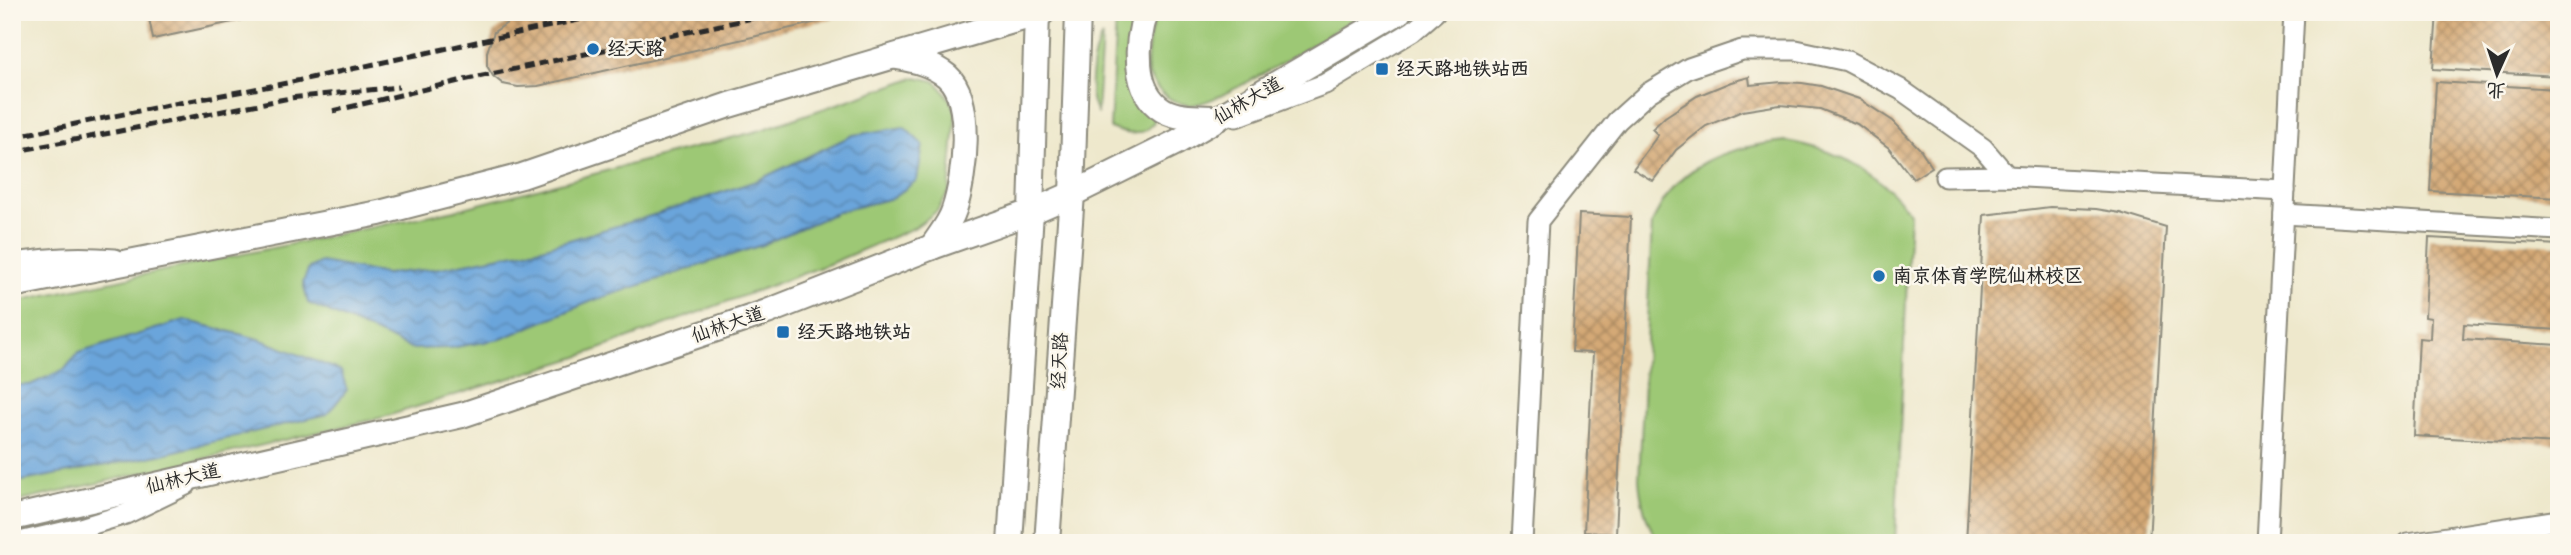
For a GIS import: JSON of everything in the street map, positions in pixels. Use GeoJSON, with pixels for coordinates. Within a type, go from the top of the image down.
{"type":"FeatureCollection","features":[{"type":"Feature","properties":{"kind":"main road","name":"经天路"},"geometry":{"type":"LineString","coordinates":[[1047,543],[1072,194],[1078,12]]}},
{"type":"Feature","properties":{"kind":"main road"},"geometry":{"type":"LineString","coordinates":[[1146,12],[1139,62],[1141,80],[1149,96],[1164,111],[1187,117],[1218,118]]}},
{"type":"Feature","properties":{"kind":"main road","name":"仙林大道"},"geometry":{"type":"LineString","coordinates":[[12,518],[462,415],[767,312],[1072,194],[1177,142],[1399,12]]}},
{"type":"Feature","properties":{"kind":"main road","name":"经天路"},"geometry":{"type":"LineString","coordinates":[[1010,543],[1031,212],[1039,13]]}},
{"type":"Feature","properties":{"kind":"main road"},"geometry":{"type":"LineString","coordinates":[[12,285],[379,214],[522,176],[729,105],[1039,13]]}},
{"type":"Feature","properties":{"kind":"main road"},"geometry":{"type":"LineString","coordinates":[[894,56],[924,62],[948,77],[961,97],[965,119],[961,176],[954,211],[932,247]]}},
{"type":"Feature","properties":{"kind":"street"},"geometry":{"type":"LineString","coordinates":[[1177,142],[1247,112],[1325,84],[1413,32],[1435,12]]}},
{"type":"Feature","properties":{"kind":"street"},"geometry":{"type":"LineString","coordinates":[[2267,543],[2294,12]]}},
{"type":"Feature","properties":{"kind":"street"},"geometry":{"type":"LineString","coordinates":[[1522,543],[1538,220],[1616,121],[1648,93],[1689,68],[1742,50],[1796,50],[1847,61],[1900,89],[1983,148],[2007,176]]}},
{"type":"Feature","properties":{"kind":"street"},"geometry":{"type":"LineString","coordinates":[[1945,177],[2007,176],[2285,191]]}},
{"type":"Feature","properties":{"kind":"street"},"geometry":{"type":"LineString","coordinates":[[2284,214],[2559,230]]}},
{"type":"Feature","properties":{"kind":"street"},"geometry":{"type":"LineString","coordinates":[[12,264],[45,257],[137,261]]}},
{"type":"Feature","properties":{"kind":"street"},"geometry":{"type":"LineString","coordinates":[[15,543],[126,514],[215,472]]}},
{"type":"Feature","properties":{"kind":"street"},"geometry":{"type":"LineString","coordinates":[[2408,543],[2559,520]]}},
{"type":"Feature","properties":{"kind":"green space"},"geometry":{"type":"Polygon","coordinates":[[[1119,12],[1137,12],[1154,122],[1145,131],[1134,134],[1110,128],[1116,16],[1119,12]]]}},
{"type":"Feature","properties":{"kind":"green space"},"geometry":{"type":"Polygon","coordinates":[[[1158,12],[1364,12],[1249,81],[1224,94],[1189,105],[1177,102],[1162,93],[1149,73],[1148,46],[1158,12]]]}},
{"type":"Feature","properties":{"kind":"green space"},"geometry":{"type":"Polygon","coordinates":[[[1102,36],[1097,113],[1092,96],[1091,74],[1102,36]]]}},
{"type":"Feature","properties":{"kind":"green space"},"geometry":{"type":"Polygon","coordinates":[[[916,77],[935,81],[956,111],[949,192],[937,211],[914,228],[829,264],[578,357],[384,417],[12,503],[12,302],[460,209],[758,131],[916,77]]]}},
{"type":"Feature","properties":{"kind":"green space"},"geometry":{"type":"Polygon","coordinates":[[[1786,141],[1823,150],[1856,164],[1884,185],[1910,213],[1895,543],[1659,543],[1645,512],[1639,479],[1652,224],[1662,203],[1674,187],[1705,162],[1743,148],[1786,141]]]}},
{"type":"Feature","properties":{"kind":"water"},"geometry":{"type":"Polygon","coordinates":[[[904,127],[923,145],[917,180],[893,198],[840,211],[762,245],[592,301],[501,339],[450,348],[413,349],[308,303],[303,282],[309,268],[321,262],[386,274],[440,268],[542,248],[756,181],[853,135],[904,127]]]}},
{"type":"Feature","properties":{"kind":"water"},"geometry":{"type":"Polygon","coordinates":[[[184,320],[259,339],[341,371],[347,390],[327,414],[159,455],[12,483],[12,385],[30,385],[65,369],[78,353],[184,320]]]}},
{"type":"Feature","properties":{"kind":"building","name":"经天路"},"geometry":{"type":"Polygon","coordinates":[[[548,12],[857,13],[538,86],[518,87],[503,84],[493,76],[487,66],[487,52],[494,32],[510,21],[548,12]]]}},
{"type":"Feature","properties":{"kind":"building"},"geometry":{"type":"Polygon","coordinates":[[[2437,12],[2559,12],[2559,76],[2433,69],[2437,12]]]}},
{"type":"Feature","properties":{"kind":"building"},"geometry":{"type":"Polygon","coordinates":[[[148,13],[274,13],[153,39],[148,13]]]}},
{"type":"Feature","properties":{"kind":"building"},"geometry":{"type":"Polygon","coordinates":[[[1749,77],[1750,85],[1802,83],[1821,86],[1859,99],[1893,121],[1921,150],[1932,167],[1913,179],[1889,148],[1857,124],[1820,109],[1780,105],[1742,111],[1706,126],[1676,150],[1653,181],[1633,169],[1658,135],[1652,129],[1665,117],[1697,96],[1749,77]]]}},
{"type":"Feature","properties":{"kind":"building"},"geometry":{"type":"Polygon","coordinates":[[[2436,82],[2559,89],[2559,198],[2430,191],[2436,82]]]}},
{"type":"Feature","properties":{"kind":"building"},"geometry":{"type":"Polygon","coordinates":[[[2050,207],[2120,213],[2166,227],[2149,543],[1966,543],[1984,215],[2050,207]]]}},
{"type":"Feature","properties":{"kind":"building"},"geometry":{"type":"Polygon","coordinates":[[[1579,214],[1631,217],[1616,534],[1584,532],[1593,353],[1572,352],[1579,214]]]}},
{"type":"Feature","properties":{"kind":"building"},"geometry":{"type":"Polygon","coordinates":[[[2429,238],[2559,245],[2559,330],[2464,324],[2463,339],[2559,345],[2559,444],[2414,436],[2419,338],[2430,339],[2431,318],[2425,317],[2429,238]]]}},
{"type":"Feature","properties":{"kind":"railway"},"geometry":{"type":"LineString","coordinates":[[12,137],[287,83],[615,12]]}},
{"type":"Feature","properties":{"kind":"railway"},"geometry":{"type":"LineString","coordinates":[[333,111],[459,81],[781,12]]}},
{"type":"Feature","properties":{"kind":"railway"},"geometry":{"type":"LineString","coordinates":[[12,152],[290,98],[399,87]]}},
{"type":"Feature","properties":{"kind":"place","name":"经天路"},"geometry":{"type":"Point","coordinates":[593,49]}},
{"type":"Feature","properties":{"kind":"place","name":"经天路地铁站西"},"geometry":{"type":"Point","coordinates":[1382,69]}},
{"type":"Feature","properties":{"kind":"place","name":"南京体育学院仙林校区"},"geometry":{"type":"Point","coordinates":[1879,276]}},
{"type":"Feature","properties":{"kind":"place","name":"经天路地铁站"},"geometry":{"type":"Point","coordinates":[783,332]}}]}
